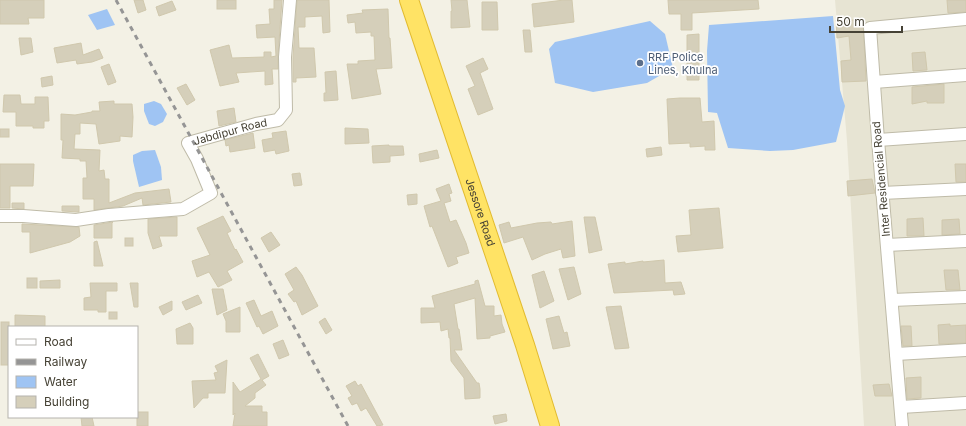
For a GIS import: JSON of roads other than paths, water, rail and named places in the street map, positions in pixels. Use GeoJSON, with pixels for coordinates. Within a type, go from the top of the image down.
{"type":"FeatureCollection","features":[{"type":"Feature","properties":{"kind":"highway","name":"Jessore Road"},"geometry":{"type":"LineString","coordinates":[[409,0],[525,345],[550,426]]}},
{"type":"Feature","properties":{"kind":"street","name":"Jabdipur Road"},"geometry":{"type":"LineString","coordinates":[[0,216],[23,216],[76,220],[109,215],[182,209],[212,193],[188,143],[256,124],[278,120],[286,110],[285,57],[290,0]]}},
{"type":"Feature","properties":{"kind":"street","name":"Inter Residencial Road"},"geometry":{"type":"LineString","coordinates":[[902,426],[882,193],[870,28],[966,19]]}},
{"type":"Feature","properties":{"kind":"street"},"geometry":{"type":"LineString","coordinates":[[874,82],[966,75]]}},
{"type":"Feature","properties":{"kind":"street"},"geometry":{"type":"LineString","coordinates":[[878,140],[966,134]]}},
{"type":"Feature","properties":{"kind":"street"},"geometry":{"type":"LineString","coordinates":[[882,193],[966,189]]}},
{"type":"Feature","properties":{"kind":"street"},"geometry":{"type":"LineString","coordinates":[[887,244],[966,241]]}},
{"type":"Feature","properties":{"kind":"street"},"geometry":{"type":"LineString","coordinates":[[892,300],[966,297]]}},
{"type":"Feature","properties":{"kind":"street"},"geometry":{"type":"LineString","coordinates":[[896,354],[966,350]]}},
{"type":"Feature","properties":{"kind":"street"},"geometry":{"type":"LineString","coordinates":[[901,407],[966,403]]}},
{"type":"Feature","properties":{"kind":"water"},"geometry":{"type":"Polygon","coordinates":[[[107,9],[115,25],[97,30],[88,15],[107,9]]]}},
{"type":"Feature","properties":{"kind":"water"},"geometry":{"type":"Polygon","coordinates":[[[833,16],[840,90],[845,106],[836,142],[793,150],[770,151],[728,148],[717,113],[708,112],[707,51],[709,25],[833,16]]]}},
{"type":"Feature","properties":{"kind":"water"},"geometry":{"type":"Polygon","coordinates":[[[650,21],[665,34],[673,68],[647,83],[593,92],[555,83],[549,49],[555,42],[650,21]]]}},
{"type":"Feature","properties":{"kind":"water"},"geometry":{"type":"Polygon","coordinates":[[[154,101],[161,104],[167,114],[163,122],[155,126],[149,124],[144,111],[144,104],[154,101]]]}},
{"type":"Feature","properties":{"kind":"water"},"geometry":{"type":"Polygon","coordinates":[[[155,150],[161,167],[162,180],[139,187],[133,155],[142,151],[155,150]]]}},
{"type":"Feature","properties":{"kind":"railway"},"geometry":{"type":"LineString","coordinates":[[116,0],[348,426]]}},
{"type":"Feature","properties":{"kind":"place","name":"RRF Police Lines, Khulna"},"geometry":{"type":"Point","coordinates":[640,63]}}]}
